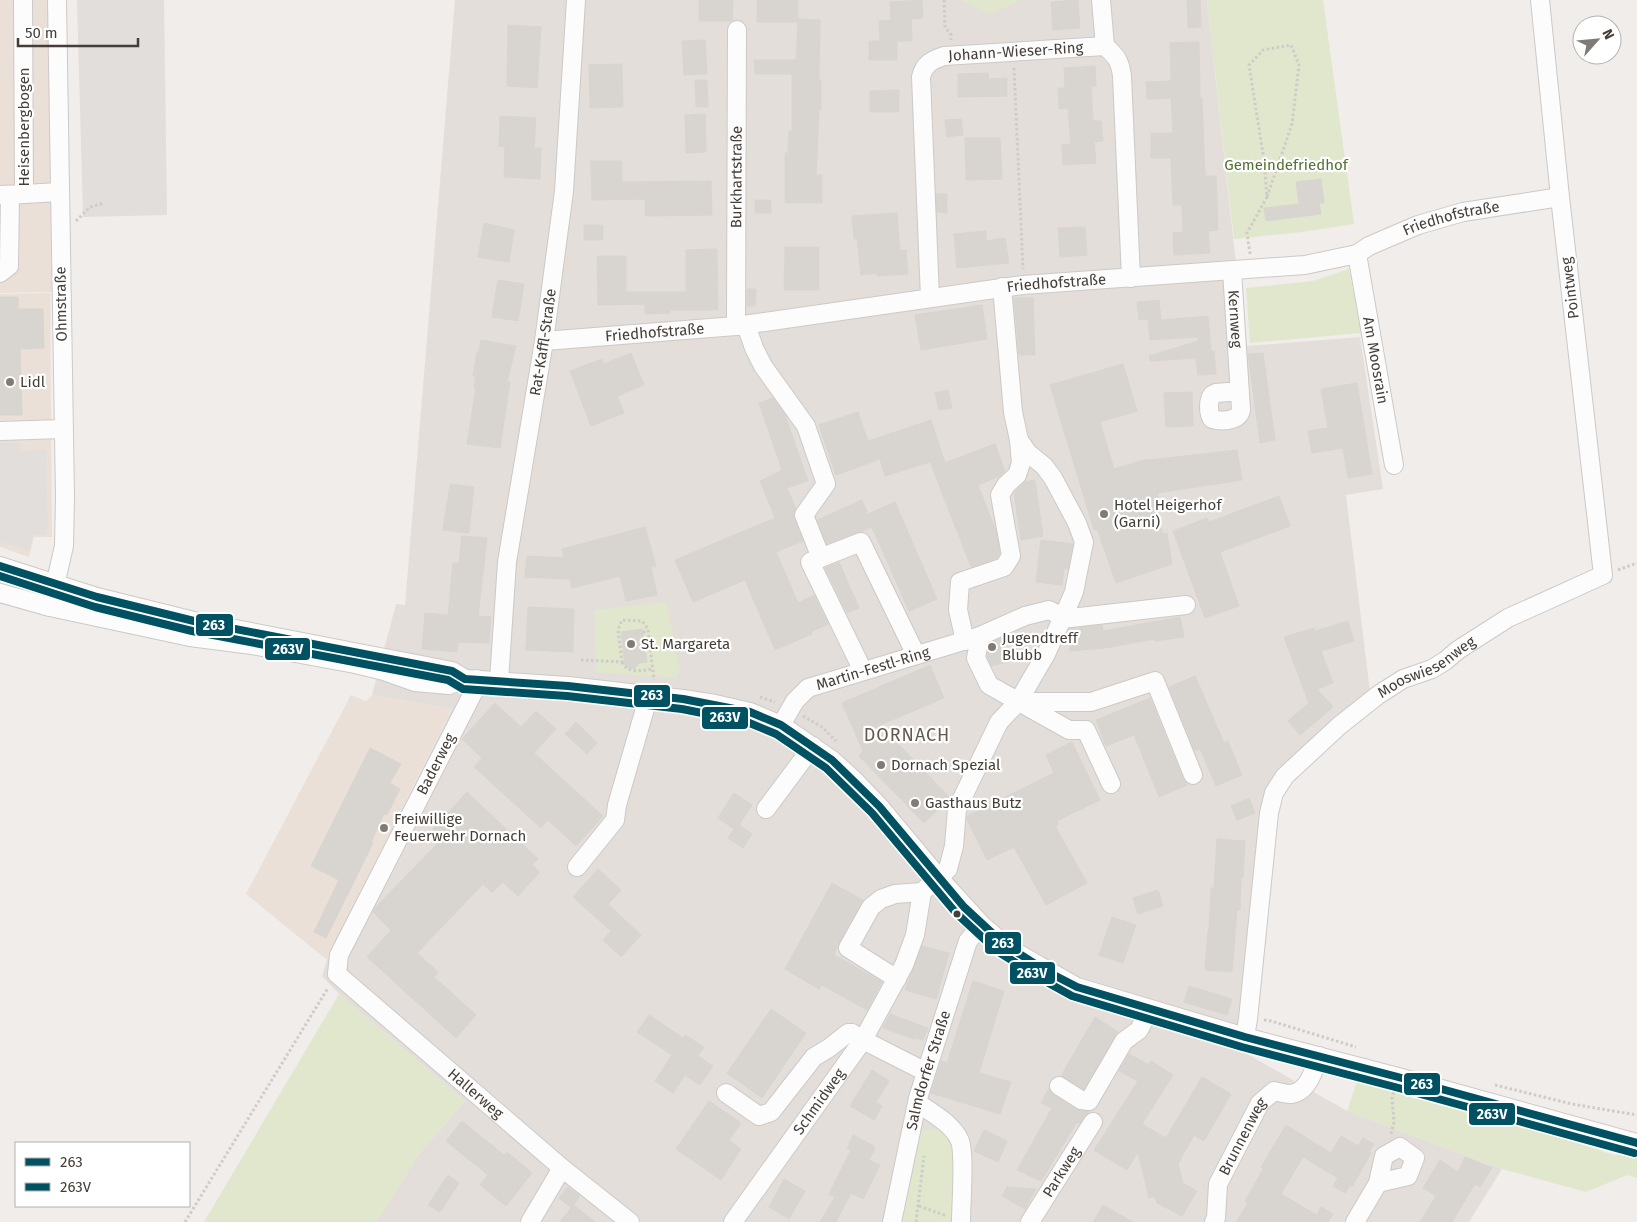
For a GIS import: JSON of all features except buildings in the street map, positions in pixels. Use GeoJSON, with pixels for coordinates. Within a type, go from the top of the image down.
{"type":"FeatureCollection","features":[{"type":"Feature","properties":{"kind":"street","name":"Heisenbergbogen"},"geometry":{"type":"LineString","coordinates":[[23,0],[12,194],[60,192]]}},
{"type":"Feature","properties":{"kind":"street","name":"Ohmstraße"},"geometry":{"type":"LineString","coordinates":[[50,607],[64,546],[57,0]]}},
{"type":"Feature","properties":{"kind":"street","name":"Rat-Kaffl-Straße"},"geometry":{"type":"LineString","coordinates":[[499,681],[507,562],[544,340],[564,191],[576,0]]}},
{"type":"Feature","properties":{"kind":"street"},"geometry":{"type":"LineString","coordinates":[[1101,0],[1105,46]]}},
{"type":"Feature","properties":{"kind":"street","name":"Pointweg"},"geometry":{"type":"LineString","coordinates":[[1540,0],[1603,575]]}},
{"type":"Feature","properties":{"kind":"street","name":"Burkhartstraße"},"geometry":{"type":"LineString","coordinates":[[737,30],[741,325],[763,366],[806,426],[826,484],[804,515],[821,558]]}},
{"type":"Feature","properties":{"kind":"street","name":"Johann-Wieser-Ring"},"geometry":{"type":"LineString","coordinates":[[930,298],[921,77],[928,63],[944,56],[1105,46],[1114,54],[1120,63],[1122,76],[1131,278]]}},
{"type":"Feature","properties":{"kind":"street"},"geometry":{"type":"LineString","coordinates":[[0,273],[9,266],[12,194]]}},
{"type":"Feature","properties":{"kind":"street","name":"Friedhofstraße"},"geometry":{"type":"LineString","coordinates":[[544,340],[741,325],[1023,284],[1305,265],[1357,254],[1369,246],[1418,225],[1462,212],[1560,196]]}},
{"type":"Feature","properties":{"kind":"street","name":"Am Moosrain"},"geometry":{"type":"LineString","coordinates":[[1357,254],[1394,465]]}},
{"type":"Feature","properties":{"kind":"street","name":"Kernweg"},"geometry":{"type":"LineString","coordinates":[[1232,271],[1240,391]]}},
{"type":"Feature","properties":{"kind":"street"},"geometry":{"type":"LineString","coordinates":[[1002,287],[1013,412],[1019,440],[1021,463],[1017,475],[1006,484],[1000,495],[1010,556],[1004,567],[960,582],[958,610],[972,638],[976,658],[989,685],[1069,730],[1086,730]]}},
{"type":"Feature","properties":{"kind":"street"},"geometry":{"type":"LineString","coordinates":[[0,431],[63,429]]}},
{"type":"Feature","properties":{"kind":"street"},"geometry":{"type":"LineString","coordinates":[[896,979],[848,948],[871,907],[881,899],[894,894],[922,892],[948,869],[952,854],[957,809],[999,722],[1018,702],[1046,654],[1074,592],[1084,542],[1077,523],[1053,478],[1044,466],[1028,453],[1019,440]]}},
{"type":"Feature","properties":{"kind":"street"},"geometry":{"type":"LineString","coordinates":[[863,671],[810,562],[861,542],[916,655]]}},
{"type":"Feature","properties":{"kind":"street"},"geometry":{"type":"LineString","coordinates":[[0,566],[97,597],[194,621],[452,671],[471,679],[649,695],[716,704],[750,712],[781,725],[832,760],[879,806],[939,878],[982,925],[1010,949],[1077,987],[1245,1037],[1637,1143]]}},
{"type":"Feature","properties":{"kind":"street","name":"Mooswiesenweg"},"geometry":{"type":"LineString","coordinates":[[1245,1037],[1258,991],[1269,814],[1280,795],[1285,776],[1339,726],[1378,694],[1403,679],[1432,669],[1508,618],[1603,575]]}},
{"type":"Feature","properties":{"kind":"street"},"geometry":{"type":"LineString","coordinates":[[0,593],[50,607],[190,637],[252,645],[355,664],[384,671],[415,682],[449,685],[471,679]]}},
{"type":"Feature","properties":{"kind":"street","name":"Martin-Festl-Ring"},"geometry":{"type":"LineString","coordinates":[[781,725],[795,701],[808,688],[972,638],[1025,616],[1049,610],[1062,618],[1186,606]]}},
{"type":"Feature","properties":{"kind":"street","name":"Baderweg"},"geometry":{"type":"LineString","coordinates":[[339,955],[474,691],[471,679]]}},
{"type":"Feature","properties":{"kind":"street"},"geometry":{"type":"LineString","coordinates":[[1018,702],[1091,702],[1155,681],[1193,775]]}},
{"type":"Feature","properties":{"kind":"street"},"geometry":{"type":"LineString","coordinates":[[577,867],[616,820],[617,805],[649,695]]}},
{"type":"Feature","properties":{"kind":"street"},"geometry":{"type":"LineString","coordinates":[[1091,702],[1086,730],[1110,784]]}},
{"type":"Feature","properties":{"kind":"street"},"geometry":{"type":"LineString","coordinates":[[766,809],[813,746]]}},
{"type":"Feature","properties":{"kind":"street","name":"Schmidweg"},"geometry":{"type":"LineString","coordinates":[[733,1222],[863,1040],[904,965],[915,935],[922,892]]}},
{"type":"Feature","properties":{"kind":"street","name":"Salmdorfer Straße"},"geometry":{"type":"LineString","coordinates":[[892,1222],[926,1072],[968,941],[982,925]]}},
{"type":"Feature","properties":{"kind":"street","name":"Hallerweg"},"geometry":{"type":"LineString","coordinates":[[339,955],[337,974],[562,1168],[630,1222]]}},
{"type":"Feature","properties":{"kind":"street"},"geometry":{"type":"LineString","coordinates":[[1059,1086],[1081,1100],[1089,1101],[1124,1042],[1139,1030],[1146,1008]]}},
{"type":"Feature","properties":{"kind":"street"},"geometry":{"type":"LineString","coordinates":[[726,1093],[759,1116],[766,1115],[771,1112],[814,1057],[848,1033],[852,1033],[926,1072]]}},
{"type":"Feature","properties":{"kind":"street","name":"Brunnenweg"},"geometry":{"type":"LineString","coordinates":[[1214,1222],[1216,1218],[1218,1184],[1260,1103],[1274,1091],[1291,1094],[1302,1089],[1312,1075],[1318,1056]]}},
{"type":"Feature","properties":{"kind":"street"},"geometry":{"type":"LineString","coordinates":[[918,1102],[946,1123],[960,1141],[962,1159],[961,1222]]}},
{"type":"Feature","properties":{"kind":"street","name":"Parkweg"},"geometry":{"type":"LineString","coordinates":[[1030,1222],[1093,1122]]}},
{"type":"Feature","properties":{"kind":"street"},"geometry":{"type":"LineString","coordinates":[[1355,1222],[1378,1183],[1384,1156],[1400,1147],[1415,1158],[1408,1176],[1378,1183]]}},
{"type":"Feature","properties":{"kind":"street"},"geometry":{"type":"LineString","coordinates":[[530,1222],[562,1168]]}},
{"type":"Feature","properties":{"kind":"path"},"geometry":{"type":"LineString","coordinates":[[944,0],[945,27],[951,35],[952,56]]}},
{"type":"Feature","properties":{"kind":"path"},"geometry":{"type":"LineString","coordinates":[[1252,269],[1247,233],[1267,197],[1292,124],[1299,65],[1291,45],[1263,50],[1249,65],[1264,160],[1267,197]]}},
{"type":"Feature","properties":{"kind":"path"},"geometry":{"type":"LineString","coordinates":[[1014,52],[1023,284]]}},
{"type":"Feature","properties":{"kind":"path"},"geometry":{"type":"LineString","coordinates":[[60,236],[90,207],[104,203]]}},
{"type":"Feature","properties":{"kind":"path"},"geometry":{"type":"LineString","coordinates":[[649,695],[653,682],[653,669],[648,628],[642,621],[622,620],[618,630],[623,666],[631,671],[653,669]]}},
{"type":"Feature","properties":{"kind":"path"},"geometry":{"type":"LineString","coordinates":[[643,632],[648,632]]}},
{"type":"Feature","properties":{"kind":"path"},"geometry":{"type":"LineString","coordinates":[[581,660],[622,662]]}},
{"type":"Feature","properties":{"kind":"path"},"geometry":{"type":"LineString","coordinates":[[185,1222],[318,1004]]}},
{"type":"Feature","properties":{"kind":"path"},"geometry":{"type":"LineString","coordinates":[[1257,1020],[1271,1021],[1364,1050]]}},
{"type":"Feature","properties":{"kind":"path"},"geometry":{"type":"LineString","coordinates":[[1384,1156],[1394,1122],[1392,1098],[1398,1077]]}},
{"type":"Feature","properties":{"kind":"path"},"geometry":{"type":"LineString","coordinates":[[1486,1083],[1572,1104],[1637,1115]]}},
{"type":"Feature","properties":{"kind":"path"},"geometry":{"type":"LineString","coordinates":[[919,1206],[961,1222]]}},
{"type":"Feature","properties":{"kind":"shaded area"},"geometry":{"type":"Polygon","coordinates":[[[0,0],[49,0],[52,292],[0,293],[0,0]]]}},
{"type":"Feature","properties":{"kind":"shaded area"},"geometry":{"type":"Polygon","coordinates":[[[77,0],[164,0],[167,215],[83,217],[77,0]]]}},
{"type":"Feature","properties":{"kind":"shaded area"},"geometry":{"type":"Polygon","coordinates":[[[455,0],[1207,0],[1238,282],[1247,346],[1360,337],[1383,489],[1346,495],[1370,692],[1266,791],[1247,1054],[1347,1111],[1502,1169],[1469,1222],[376,1222],[418,1155],[465,1101],[339,994],[322,976],[327,960],[452,709],[372,695],[396,604],[405,605],[455,0]]]}},
{"type":"Feature","properties":{"kind":"shaded area"},"geometry":{"type":"Polygon","coordinates":[[[50,293],[52,537],[34,537],[29,557],[0,547],[0,294],[50,293]]]}},
{"type":"Feature","properties":{"kind":"shaded area"},"geometry":{"type":"Polygon","coordinates":[[[0,443],[20,443],[20,451],[46,450],[48,529],[46,530],[46,535],[33,535],[29,551],[0,542],[0,443]]]}},
{"type":"Feature","properties":{"kind":"shaded area"},"geometry":{"type":"Polygon","coordinates":[[[351,695],[366,701],[372,695],[452,708],[327,960],[246,894],[351,695]]]}},
{"type":"Feature","properties":{"kind":"green space"},"geometry":{"type":"Polygon","coordinates":[[[961,0],[1021,0],[990,14],[961,0]]]}},
{"type":"Feature","properties":{"kind":"green space","name":"Gemeindefriedhof"},"geometry":{"type":"Polygon","coordinates":[[[1207,0],[1323,0],[1354,224],[1234,239],[1207,0]]]}},
{"type":"Feature","properties":{"kind":"green space"},"geometry":{"type":"Polygon","coordinates":[[[1349,269],[1361,333],[1250,343],[1246,288],[1313,281],[1349,269]]]}},
{"type":"Feature","properties":{"kind":"green space"},"geometry":{"type":"Polygon","coordinates":[[[666,602],[680,670],[676,678],[596,672],[595,610],[666,602]]]}},
{"type":"Feature","properties":{"kind":"green space"},"geometry":{"type":"Polygon","coordinates":[[[339,994],[465,1101],[418,1155],[376,1222],[204,1222],[339,994]]]}},
{"type":"Feature","properties":{"kind":"green space"},"geometry":{"type":"Polygon","coordinates":[[[1357,1082],[1531,1128],[1614,1155],[1630,1153],[1637,1155],[1637,1178],[1627,1175],[1586,1192],[1502,1169],[1347,1111],[1357,1082]]]}},
{"type":"Feature","properties":{"kind":"green space"},"geometry":{"type":"Polygon","coordinates":[[[917,1129],[944,1130],[954,1154],[953,1222],[900,1222],[917,1129]]]}},
{"type":"Feature","properties":{"kind":"transit line","name":"263"},"geometry":{"type":"LineString","coordinates":[[0,566],[97,597],[194,621],[452,671],[465,679],[568,686],[683,699],[750,712],[781,725],[832,760],[879,806],[964,907],[1004,944],[1048,972],[1077,987],[1245,1037],[1637,1143]]}},
{"type":"Feature","properties":{"kind":"transit line","name":"263V"},"geometry":{"type":"LineString","coordinates":[[0,576],[95,607],[192,631],[448,680],[463,689],[567,696],[682,709],[747,722],[776,734],[826,768],[872,813],[956,913],[997,951],[1072,996],[1242,1047],[1634,1153]]}},
{"type":"Feature","properties":{"kind":"place","name":"Lidl"},"geometry":{"type":"Point","coordinates":[10,382]}},
{"type":"Feature","properties":{"kind":"place","name":"Hotel Heigerhof (Garni)"},"geometry":{"type":"Point","coordinates":[1104,514]}},
{"type":"Feature","properties":{"kind":"place","name":"St. Margareta"},"geometry":{"type":"Point","coordinates":[631,644]}},
{"type":"Feature","properties":{"kind":"place","name":"Jugendtreff Blubb"},"geometry":{"type":"Point","coordinates":[992,647]}},
{"type":"Feature","properties":{"kind":"place","name":"Dornach Spezial"},"geometry":{"type":"Point","coordinates":[881,765]}},
{"type":"Feature","properties":{"kind":"place","name":"Gasthaus Butz"},"geometry":{"type":"Point","coordinates":[915,803]}},
{"type":"Feature","properties":{"kind":"place","name":"Freiwillige Feuerwehr Dornach"},"geometry":{"type":"Point","coordinates":[384,828]}},
{"type":"Feature","properties":{"kind":"district","name":"DORNACH"},"geometry":{"type":"Point","coordinates":[907,735]}}]}
